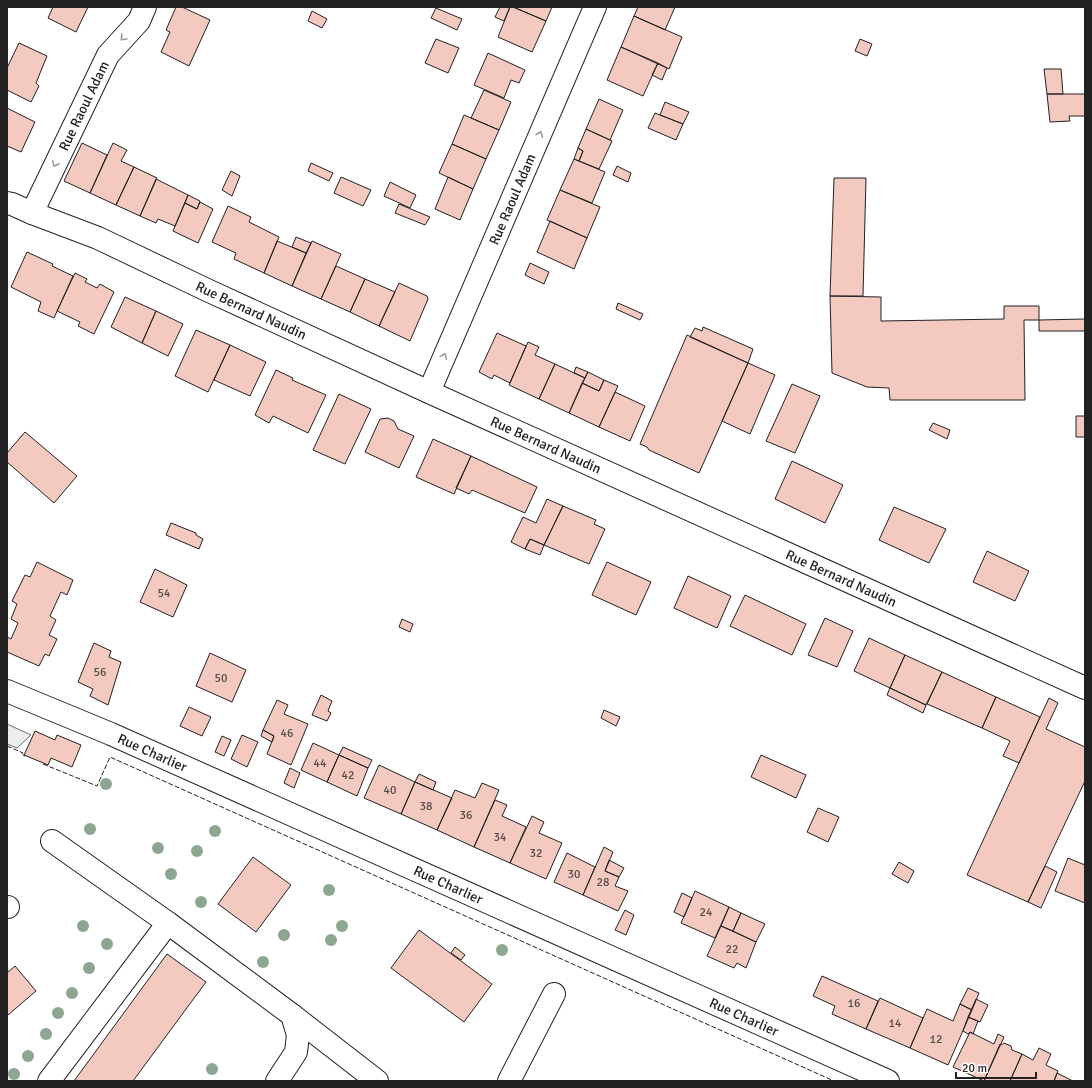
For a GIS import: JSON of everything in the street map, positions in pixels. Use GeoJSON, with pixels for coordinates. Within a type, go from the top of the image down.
{"type":"FeatureCollection","features":[{"type":"Feature","properties":{"kind":"street","name":"Rue Raoul Adam"},"geometry":{"type":"LineString","coordinates":[[32,213],[108,55],[139,21],[145,7]]}},
{"type":"Feature","properties":{"kind":"street","name":"Rue Raoul Adam"},"geometry":{"type":"LineString","coordinates":[[429,392],[595,7]]}},
{"type":"Feature","properties":{"kind":"street","name":"Rue Bernard Naudin"},"geometry":{"type":"LineString","coordinates":[[7,203],[98,238],[429,392],[1085,688]]}},
{"type":"Feature","properties":{"kind":"street","name":"Rue Charlier"},"geometry":{"type":"LineString","coordinates":[[7,691],[118,737],[888,1081]]}},
{"type":"Feature","properties":{"kind":"street"},"geometry":{"type":"LineString","coordinates":[[52,841],[168,923],[292,1014],[377,1081]]}},
{"type":"Feature","properties":{"kind":"street"},"geometry":{"type":"LineString","coordinates":[[49,1081],[168,923]]}},
{"type":"Feature","properties":{"kind":"street"},"geometry":{"type":"LineString","coordinates":[[509,1081],[554,994]]}},
{"type":"Feature","properties":{"kind":"street"},"geometry":{"type":"LineString","coordinates":[[277,1081],[296,1052],[298,1035],[292,1014]]}},
{"type":"Feature","properties":{"kind":"shaded area"},"geometry":{"type":"Polygon","coordinates":[[[7,724],[31,735],[17,748],[7,744],[7,724]]]}},
{"type":"Feature","properties":{"kind":"building"},"geometry":{"type":"Polygon","coordinates":[[[53,7],[88,7],[76,32],[48,18],[53,7]]]}},
{"type":"Feature","properties":{"kind":"building"},"geometry":{"type":"Polygon","coordinates":[[[176,7],[182,7],[210,20],[189,66],[161,52],[170,32],[166,30],[176,7]]]}},
{"type":"Feature","properties":{"kind":"building"},"geometry":{"type":"Polygon","coordinates":[[[500,7],[510,7],[504,21],[495,17],[500,7]]]}},
{"type":"Feature","properties":{"kind":"building"},"geometry":{"type":"Polygon","coordinates":[[[510,7],[546,21],[532,52],[498,37],[510,7]]]}},
{"type":"Feature","properties":{"kind":"building"},"geometry":{"type":"Polygon","coordinates":[[[513,7],[552,7],[546,21],[513,7]]]}},
{"type":"Feature","properties":{"kind":"building"},"geometry":{"type":"Polygon","coordinates":[[[638,7],[675,7],[665,30],[634,16],[638,7]]]}},
{"type":"Feature","properties":{"kind":"building"},"geometry":{"type":"Polygon","coordinates":[[[436,8],[462,19],[457,30],[431,18],[436,8]]]}},
{"type":"Feature","properties":{"kind":"building"},"geometry":{"type":"Polygon","coordinates":[[[312,11],[327,19],[322,28],[308,21],[312,11]]]}},
{"type":"Feature","properties":{"kind":"building"},"geometry":{"type":"Polygon","coordinates":[[[634,16],[682,37],[669,69],[621,47],[634,16]]]}},
{"type":"Feature","properties":{"kind":"building"},"geometry":{"type":"Polygon","coordinates":[[[436,39],[459,48],[448,73],[425,63],[436,39]]]}},
{"type":"Feature","properties":{"kind":"building"},"geometry":{"type":"Polygon","coordinates":[[[860,39],[872,44],[867,56],[855,51],[860,39]]]}},
{"type":"Feature","properties":{"kind":"building"},"geometry":{"type":"Polygon","coordinates":[[[19,43],[47,56],[36,83],[39,86],[31,102],[7,90],[7,68],[19,43]]]}},
{"type":"Feature","properties":{"kind":"building"},"geometry":{"type":"Polygon","coordinates":[[[621,47],[658,63],[643,96],[607,80],[621,47]]]}},
{"type":"Feature","properties":{"kind":"building"},"geometry":{"type":"Polygon","coordinates":[[[488,53],[525,70],[519,83],[511,80],[504,98],[474,85],[488,53]]]}},
{"type":"Feature","properties":{"kind":"building"},"geometry":{"type":"Polygon","coordinates":[[[658,63],[667,68],[662,80],[652,75],[658,63]]]}},
{"type":"Feature","properties":{"kind":"building"},"geometry":{"type":"Polygon","coordinates":[[[1044,69],[1061,69],[1063,94],[1047,94],[1044,69]]]}},
{"type":"Feature","properties":{"kind":"building"},"geometry":{"type":"Polygon","coordinates":[[[484,90],[511,102],[499,130],[471,118],[484,90]]]}},
{"type":"Feature","properties":{"kind":"building"},"geometry":{"type":"Polygon","coordinates":[[[1047,94],[1085,94],[1085,116],[1069,116],[1070,121],[1050,122],[1047,94]]]}},
{"type":"Feature","properties":{"kind":"building"},"geometry":{"type":"Polygon","coordinates":[[[599,99],[623,110],[610,140],[586,129],[599,99]]]}},
{"type":"Feature","properties":{"kind":"building"},"geometry":{"type":"Polygon","coordinates":[[[665,102],[689,112],[683,124],[660,115],[665,102]]]}},
{"type":"Feature","properties":{"kind":"building"},"geometry":{"type":"Polygon","coordinates":[[[7,108],[35,122],[21,152],[7,146],[7,108]]]}},
{"type":"Feature","properties":{"kind":"building"},"geometry":{"type":"Polygon","coordinates":[[[655,113],[683,124],[676,140],[648,128],[655,113]]]}},
{"type":"Feature","properties":{"kind":"building"},"geometry":{"type":"Polygon","coordinates":[[[464,115],[499,130],[486,159],[452,144],[464,115]]]}},
{"type":"Feature","properties":{"kind":"building"},"geometry":{"type":"Polygon","coordinates":[[[586,129],[612,141],[599,169],[579,161],[583,151],[578,148],[586,129]]]}},
{"type":"Feature","properties":{"kind":"building"},"geometry":{"type":"Polygon","coordinates":[[[82,143],[107,155],[90,193],[64,181],[82,143]]]}},
{"type":"Feature","properties":{"kind":"building"},"geometry":{"type":"Polygon","coordinates":[[[113,143],[127,150],[121,161],[134,167],[116,205],[90,193],[113,143]]]}},
{"type":"Feature","properties":{"kind":"building"},"geometry":{"type":"Polygon","coordinates":[[[452,144],[486,159],[473,189],[439,173],[452,144]]]}},
{"type":"Feature","properties":{"kind":"building"},"geometry":{"type":"Polygon","coordinates":[[[578,148],[583,151],[579,161],[574,159],[578,148]]]}},
{"type":"Feature","properties":{"kind":"building"},"geometry":{"type":"Polygon","coordinates":[[[574,159],[605,172],[592,203],[560,190],[574,159]]]}},
{"type":"Feature","properties":{"kind":"building"},"geometry":{"type":"Polygon","coordinates":[[[311,163],[333,173],[329,181],[308,171],[311,163]]]}},
{"type":"Feature","properties":{"kind":"building"},"geometry":{"type":"Polygon","coordinates":[[[617,166],[631,173],[628,182],[613,175],[617,166]]]}},
{"type":"Feature","properties":{"kind":"building"},"geometry":{"type":"Polygon","coordinates":[[[134,167],[157,178],[140,216],[116,205],[134,167]]]}},
{"type":"Feature","properties":{"kind":"building"},"geometry":{"type":"Polygon","coordinates":[[[231,171],[240,176],[232,196],[222,190],[231,171]]]}},
{"type":"Feature","properties":{"kind":"building"},"geometry":{"type":"Polygon","coordinates":[[[341,177],[371,190],[363,206],[334,193],[341,177]]]}},
{"type":"Feature","properties":{"kind":"building"},"geometry":{"type":"Polygon","coordinates":[[[448,177],[473,189],[460,220],[435,209],[448,177]]]}},
{"type":"Feature","properties":{"kind":"building"},"geometry":{"type":"Polygon","coordinates":[[[834,178],[866,178],[863,296],[830,296],[834,178]]]}},
{"type":"Feature","properties":{"kind":"building"},"geometry":{"type":"Polygon","coordinates":[[[156,179],[188,195],[175,226],[158,219],[156,223],[140,216],[156,179]]]}},
{"type":"Feature","properties":{"kind":"building"},"geometry":{"type":"Polygon","coordinates":[[[390,182],[416,195],[410,208],[384,196],[390,182]]]}},
{"type":"Feature","properties":{"kind":"building"},"geometry":{"type":"Polygon","coordinates":[[[560,190],[600,207],[587,238],[547,220],[560,190]]]}},
{"type":"Feature","properties":{"kind":"building"},"geometry":{"type":"Polygon","coordinates":[[[188,195],[200,201],[197,209],[185,203],[188,195]]]}},
{"type":"Feature","properties":{"kind":"building"},"geometry":{"type":"Polygon","coordinates":[[[200,202],[213,209],[198,243],[173,231],[185,203],[197,209],[200,202]]]}},
{"type":"Feature","properties":{"kind":"building"},"geometry":{"type":"Polygon","coordinates":[[[399,204],[430,217],[425,225],[395,213],[399,204]]]}},
{"type":"Feature","properties":{"kind":"building"},"geometry":{"type":"Polygon","coordinates":[[[228,206],[251,217],[249,222],[279,237],[264,273],[234,259],[236,253],[212,242],[228,206]]]}},
{"type":"Feature","properties":{"kind":"building"},"geometry":{"type":"Polygon","coordinates":[[[550,221],[587,238],[574,269],[537,252],[550,221]]]}},
{"type":"Feature","properties":{"kind":"building"},"geometry":{"type":"Polygon","coordinates":[[[296,237],[311,243],[306,253],[292,247],[296,237]]]}},
{"type":"Feature","properties":{"kind":"building"},"geometry":{"type":"Polygon","coordinates":[[[277,241],[306,253],[292,286],[264,273],[277,241]]]}},
{"type":"Feature","properties":{"kind":"building"},"geometry":{"type":"Polygon","coordinates":[[[312,241],[341,254],[321,299],[292,286],[312,241]]]}},
{"type":"Feature","properties":{"kind":"building"},"geometry":{"type":"Polygon","coordinates":[[[27,252],[53,264],[52,266],[73,276],[54,318],[38,311],[41,302],[11,287],[27,252]]]}},
{"type":"Feature","properties":{"kind":"building"},"geometry":{"type":"Polygon","coordinates":[[[530,263],[549,272],[544,284],[525,275],[530,263]]]}},
{"type":"Feature","properties":{"kind":"building"},"geometry":{"type":"Polygon","coordinates":[[[336,266],[365,279],[350,312],[321,299],[336,266]]]}},
{"type":"Feature","properties":{"kind":"building"},"geometry":{"type":"Polygon","coordinates":[[[75,273],[87,279],[85,282],[97,288],[100,284],[114,292],[94,334],[78,326],[80,322],[57,311],[75,273]]]}},
{"type":"Feature","properties":{"kind":"building"},"geometry":{"type":"Polygon","coordinates":[[[365,279],[395,292],[379,326],[350,312],[365,279]]]}},
{"type":"Feature","properties":{"kind":"building"},"geometry":{"type":"Polygon","coordinates":[[[399,283],[427,296],[428,299],[410,341],[379,326],[399,283]]]}},
{"type":"Feature","properties":{"kind":"building"},"geometry":{"type":"Polygon","coordinates":[[[830,296],[881,297],[881,321],[1004,319],[1004,306],[1039,306],[1039,320],[1024,320],[1025,400],[890,400],[889,388],[867,387],[832,373],[830,296]]]}},
{"type":"Feature","properties":{"kind":"building"},"geometry":{"type":"Polygon","coordinates":[[[125,297],[156,311],[142,343],[111,327],[125,297]]]}},
{"type":"Feature","properties":{"kind":"building"},"geometry":{"type":"Polygon","coordinates":[[[618,303],[643,314],[640,320],[616,309],[618,303]]]}},
{"type":"Feature","properties":{"kind":"building"},"geometry":{"type":"Polygon","coordinates":[[[156,311],[183,324],[168,356],[142,343],[156,311]]]}},
{"type":"Feature","properties":{"kind":"building"},"geometry":{"type":"Polygon","coordinates":[[[1085,319],[1085,331],[1039,331],[1039,320],[1085,319]]]}},
{"type":"Feature","properties":{"kind":"building"},"geometry":{"type":"Polygon","coordinates":[[[703,327],[753,349],[748,363],[690,337],[695,328],[702,331],[703,327]]]}},
{"type":"Feature","properties":{"kind":"building"},"geometry":{"type":"Polygon","coordinates":[[[196,330],[230,345],[208,392],[175,376],[196,330]]]}},
{"type":"Feature","properties":{"kind":"building"},"geometry":{"type":"Polygon","coordinates":[[[497,333],[526,346],[510,383],[494,375],[492,379],[479,372],[497,333]]]}},
{"type":"Feature","properties":{"kind":"building"},"geometry":{"type":"Polygon","coordinates":[[[687,335],[748,363],[699,473],[649,450],[647,447],[640,444],[687,335]]]}},
{"type":"Feature","properties":{"kind":"building"},"geometry":{"type":"Polygon","coordinates":[[[528,342],[539,347],[535,355],[555,364],[539,399],[509,385],[528,342]]]}},
{"type":"Feature","properties":{"kind":"building"},"geometry":{"type":"Polygon","coordinates":[[[230,345],[266,362],[250,396],[214,380],[230,345]]]}},
{"type":"Feature","properties":{"kind":"building"},"geometry":{"type":"Polygon","coordinates":[[[748,363],[775,375],[750,434],[722,421],[748,363]]]}},
{"type":"Feature","properties":{"kind":"building"},"geometry":{"type":"Polygon","coordinates":[[[555,364],[585,378],[569,413],[539,399],[555,364]]]}},
{"type":"Feature","properties":{"kind":"building"},"geometry":{"type":"Polygon","coordinates":[[[576,367],[588,372],[585,378],[574,373],[576,367]]]}},
{"type":"Feature","properties":{"kind":"building"},"geometry":{"type":"Polygon","coordinates":[[[276,370],[293,378],[292,380],[326,395],[308,433],[273,416],[269,423],[255,415],[276,370]]]}},
{"type":"Feature","properties":{"kind":"building"},"geometry":{"type":"Polygon","coordinates":[[[588,372],[604,380],[599,391],[582,383],[588,372]]]}},
{"type":"Feature","properties":{"kind":"building"},"geometry":{"type":"Polygon","coordinates":[[[604,380],[618,386],[599,427],[569,413],[582,383],[599,391],[604,380]]]}},
{"type":"Feature","properties":{"kind":"building"},"geometry":{"type":"Polygon","coordinates":[[[792,384],[820,396],[795,453],[766,441],[792,384]]]}},
{"type":"Feature","properties":{"kind":"building"},"geometry":{"type":"Polygon","coordinates":[[[615,392],[645,406],[630,441],[599,427],[615,392]]]}},
{"type":"Feature","properties":{"kind":"building"},"geometry":{"type":"Polygon","coordinates":[[[339,394],[371,409],[345,464],[313,450],[339,394]]]}},
{"type":"Feature","properties":{"kind":"building"},"geometry":{"type":"Polygon","coordinates":[[[1076,416],[1085,416],[1085,437],[1076,437],[1076,416]]]}},
{"type":"Feature","properties":{"kind":"building"},"geometry":{"type":"Polygon","coordinates":[[[388,418],[394,421],[398,429],[414,436],[399,468],[365,452],[380,419],[388,418]]]}},
{"type":"Feature","properties":{"kind":"building"},"geometry":{"type":"Polygon","coordinates":[[[933,423],[950,430],[947,439],[929,430],[933,423]]]}},
{"type":"Feature","properties":{"kind":"building"},"geometry":{"type":"Polygon","coordinates":[[[25,432],[77,476],[54,503],[7,462],[7,453],[25,432]]]}},
{"type":"Feature","properties":{"kind":"building"},"geometry":{"type":"Polygon","coordinates":[[[433,439],[471,456],[454,494],[416,477],[433,439]]]}},
{"type":"Feature","properties":{"kind":"building"},"geometry":{"type":"Polygon","coordinates":[[[471,456],[537,487],[525,513],[472,490],[469,494],[456,488],[471,456]]]}},
{"type":"Feature","properties":{"kind":"building"},"geometry":{"type":"Polygon","coordinates":[[[792,461],[843,485],[825,523],[775,499],[792,461]]]}},
{"type":"Feature","properties":{"kind":"building"},"geometry":{"type":"Polygon","coordinates":[[[547,499],[563,506],[544,545],[530,539],[525,549],[511,542],[523,517],[536,523],[547,499]]]}},
{"type":"Feature","properties":{"kind":"building"},"geometry":{"type":"Polygon","coordinates":[[[563,506],[596,520],[594,524],[605,529],[589,564],[544,545],[563,506]]]}},
{"type":"Feature","properties":{"kind":"building"},"geometry":{"type":"Polygon","coordinates":[[[894,507],[946,529],[929,563],[879,540],[894,507]]]}},
{"type":"Feature","properties":{"kind":"building"},"geometry":{"type":"Polygon","coordinates":[[[171,523],[196,533],[196,535],[203,539],[199,549],[166,535],[171,523]]]}},
{"type":"Feature","properties":{"kind":"building"},"geometry":{"type":"Polygon","coordinates":[[[530,539],[544,545],[540,555],[525,549],[530,539]]]}},
{"type":"Feature","properties":{"kind":"building"},"geometry":{"type":"Polygon","coordinates":[[[987,551],[1029,571],[1015,601],[973,582],[987,551]]]}},
{"type":"Feature","properties":{"kind":"building"},"geometry":{"type":"Polygon","coordinates":[[[37,562],[73,580],[67,595],[61,592],[50,616],[56,620],[49,635],[57,639],[49,656],[45,654],[39,666],[7,652],[7,637],[11,639],[18,623],[11,619],[17,604],[12,601],[25,575],[30,577],[37,562]]]}},
{"type":"Feature","properties":{"kind":"building"},"geometry":{"type":"Polygon","coordinates":[[[607,562],[651,582],[636,615],[592,595],[607,562]]]}},
{"type":"Feature","properties":{"kind":"building"},"geometry":{"type":"Polygon","coordinates":[[[155,569],[187,585],[173,617],[140,602],[155,569]]]}},
{"type":"Feature","properties":{"kind":"building"},"geometry":{"type":"Polygon","coordinates":[[[688,576],[731,596],[717,628],[674,608],[688,576]]]}},
{"type":"Feature","properties":{"kind":"building"},"geometry":{"type":"Polygon","coordinates":[[[745,595],[806,624],[792,655],[730,626],[745,595]]]}},
{"type":"Feature","properties":{"kind":"building"},"geometry":{"type":"Polygon","coordinates":[[[825,618],[853,631],[837,667],[808,655],[825,618]]]}},
{"type":"Feature","properties":{"kind":"building"},"geometry":{"type":"Polygon","coordinates":[[[402,619],[413,624],[410,632],[399,627],[402,619]]]}},
{"type":"Feature","properties":{"kind":"building"},"geometry":{"type":"Polygon","coordinates":[[[869,638],[905,655],[890,688],[854,671],[869,638]]]}},
{"type":"Feature","properties":{"kind":"building"},"geometry":{"type":"Polygon","coordinates":[[[94,643],[111,651],[109,657],[121,662],[108,705],[90,696],[93,689],[78,682],[94,643]]]}},
{"type":"Feature","properties":{"kind":"building"},"geometry":{"type":"Polygon","coordinates":[[[210,653],[246,670],[232,702],[196,686],[210,653]]]}},
{"type":"Feature","properties":{"kind":"building"},"geometry":{"type":"Polygon","coordinates":[[[905,655],[942,672],[926,705],[890,688],[905,655]]]}},
{"type":"Feature","properties":{"kind":"building"},"geometry":{"type":"Polygon","coordinates":[[[942,672],[996,697],[982,728],[927,704],[942,672]]]}},
{"type":"Feature","properties":{"kind":"building"},"geometry":{"type":"Polygon","coordinates":[[[890,688],[926,705],[923,713],[887,695],[890,688]]]}},
{"type":"Feature","properties":{"kind":"building"},"geometry":{"type":"Polygon","coordinates":[[[321,695],[332,701],[328,711],[331,713],[327,721],[312,715],[321,695]]]}},
{"type":"Feature","properties":{"kind":"building"},"geometry":{"type":"Polygon","coordinates":[[[996,697],[1040,717],[1019,763],[1003,756],[1010,741],[982,728],[996,697]]]}},
{"type":"Feature","properties":{"kind":"building"},"geometry":{"type":"Polygon","coordinates":[[[1049,698],[1058,703],[1046,729],[1085,747],[1085,781],[1028,902],[967,875],[1049,698]]]}},
{"type":"Feature","properties":{"kind":"building"},"geometry":{"type":"Polygon","coordinates":[[[277,700],[288,705],[284,714],[308,724],[291,765],[267,754],[274,736],[263,730],[277,700]]]}},
{"type":"Feature","properties":{"kind":"building"},"geometry":{"type":"Polygon","coordinates":[[[189,707],[211,717],[202,736],[180,726],[189,707]]]}},
{"type":"Feature","properties":{"kind":"building"},"geometry":{"type":"Polygon","coordinates":[[[604,710],[620,717],[616,726],[601,718],[604,710]]]}},
{"type":"Feature","properties":{"kind":"building"},"geometry":{"type":"Polygon","coordinates":[[[263,730],[274,736],[272,742],[261,736],[263,730]]]}},
{"type":"Feature","properties":{"kind":"building"},"geometry":{"type":"Polygon","coordinates":[[[35,731],[55,740],[57,735],[81,745],[72,767],[51,758],[48,765],[24,755],[35,731]]]}},
{"type":"Feature","properties":{"kind":"building"},"geometry":{"type":"Polygon","coordinates":[[[242,735],[258,742],[247,767],[231,759],[242,735]]]}},
{"type":"Feature","properties":{"kind":"building"},"geometry":{"type":"Polygon","coordinates":[[[222,736],[231,740],[224,756],[215,752],[222,736]]]}},
{"type":"Feature","properties":{"kind":"building"},"geometry":{"type":"Polygon","coordinates":[[[313,743],[339,755],[327,782],[301,770],[313,743]]]}},
{"type":"Feature","properties":{"kind":"building"},"geometry":{"type":"Polygon","coordinates":[[[343,747],[372,760],[368,768],[339,755],[343,747]]]}},
{"type":"Feature","properties":{"kind":"building"},"geometry":{"type":"Polygon","coordinates":[[[339,755],[368,768],[357,796],[327,782],[339,755]]]}},
{"type":"Feature","properties":{"kind":"building"},"geometry":{"type":"Polygon","coordinates":[[[761,755],[806,775],[796,798],[751,777],[761,755]]]}},
{"type":"Feature","properties":{"kind":"building"},"geometry":{"type":"Polygon","coordinates":[[[379,765],[415,782],[401,814],[364,798],[379,765]]]}},
{"type":"Feature","properties":{"kind":"building"},"geometry":{"type":"Polygon","coordinates":[[[290,768],[300,773],[294,788],[284,783],[290,768]]]}},
{"type":"Feature","properties":{"kind":"building"},"geometry":{"type":"Polygon","coordinates":[[[419,774],[436,782],[433,790],[415,782],[419,774]]]}},
{"type":"Feature","properties":{"kind":"building"},"geometry":{"type":"Polygon","coordinates":[[[415,782],[452,798],[437,830],[401,814],[415,782]]]}},
{"type":"Feature","properties":{"kind":"building"},"geometry":{"type":"Polygon","coordinates":[[[482,783],[499,790],[474,847],[437,830],[455,790],[475,798],[482,783]]]}},
{"type":"Feature","properties":{"kind":"building"},"geometry":{"type":"Polygon","coordinates":[[[495,800],[507,805],[502,816],[526,827],[510,863],[474,847],[495,800]]]}},
{"type":"Feature","properties":{"kind":"building"},"geometry":{"type":"Polygon","coordinates":[[[818,808],[839,817],[828,842],[807,832],[818,808]]]}},
{"type":"Feature","properties":{"kind":"building"},"geometry":{"type":"Polygon","coordinates":[[[532,816],[544,822],[539,833],[562,843],[546,879],[510,863],[532,816]]]}},
{"type":"Feature","properties":{"kind":"building"},"geometry":{"type":"Polygon","coordinates":[[[604,847],[613,852],[605,871],[619,877],[615,886],[628,891],[618,911],[583,895],[604,847]]]}},
{"type":"Feature","properties":{"kind":"building"},"geometry":{"type":"Polygon","coordinates":[[[567,853],[595,867],[583,895],[554,882],[567,853]]]}},
{"type":"Feature","properties":{"kind":"building"},"geometry":{"type":"Polygon","coordinates":[[[253,857],[291,885],[256,932],[218,904],[253,857]]]}},
{"type":"Feature","properties":{"kind":"building"},"geometry":{"type":"Polygon","coordinates":[[[1068,858],[1085,865],[1085,903],[1055,891],[1068,858]]]}},
{"type":"Feature","properties":{"kind":"building"},"geometry":{"type":"Polygon","coordinates":[[[609,860],[624,868],[619,877],[605,871],[609,860]]]}},
{"type":"Feature","properties":{"kind":"building"},"geometry":{"type":"Polygon","coordinates":[[[899,862],[914,871],[908,883],[892,874],[899,862]]]}},
{"type":"Feature","properties":{"kind":"building"},"geometry":{"type":"Polygon","coordinates":[[[1045,866],[1057,872],[1041,908],[1028,902],[1045,866]]]}},
{"type":"Feature","properties":{"kind":"building"},"geometry":{"type":"Polygon","coordinates":[[[695,891],[729,907],[715,938],[681,923],[695,891]]]}},
{"type":"Feature","properties":{"kind":"building"},"geometry":{"type":"Polygon","coordinates":[[[682,893],[692,898],[684,917],[674,912],[682,893]]]}},
{"type":"Feature","properties":{"kind":"building"},"geometry":{"type":"Polygon","coordinates":[[[729,907],[741,913],[733,931],[721,926],[729,907]]]}},
{"type":"Feature","properties":{"kind":"building"},"geometry":{"type":"Polygon","coordinates":[[[625,910],[634,915],[626,935],[615,930],[625,910]]]}},
{"type":"Feature","properties":{"kind":"building"},"geometry":{"type":"Polygon","coordinates":[[[741,913],[765,924],[756,942],[733,931],[741,913]]]}},
{"type":"Feature","properties":{"kind":"building"},"geometry":{"type":"Polygon","coordinates":[[[721,926],[756,942],[746,968],[737,963],[734,968],[707,956],[721,926]]]}},
{"type":"Feature","properties":{"kind":"building"},"geometry":{"type":"Polygon","coordinates":[[[419,930],[492,984],[464,1022],[391,968],[419,930]]]}},
{"type":"Feature","properties":{"kind":"building"},"geometry":{"type":"Polygon","coordinates":[[[455,947],[465,955],[461,960],[451,953],[455,947]]]}},
{"type":"Feature","properties":{"kind":"building"},"geometry":{"type":"Polygon","coordinates":[[[167,954],[206,982],[133,1081],[74,1081],[167,954]]]}},
{"type":"Feature","properties":{"kind":"building"},"geometry":{"type":"Polygon","coordinates":[[[15,966],[36,991],[8,1015],[7,973],[15,966]]]}},
{"type":"Feature","properties":{"kind":"building"},"geometry":{"type":"Polygon","coordinates":[[[822,976],[878,1001],[866,1029],[832,1014],[835,1006],[813,996],[822,976]]]}},
{"type":"Feature","properties":{"kind":"building"},"geometry":{"type":"Polygon","coordinates":[[[968,988],[979,993],[972,1010],[960,1004],[968,988]]]}},
{"type":"Feature","properties":{"kind":"building"},"geometry":{"type":"Polygon","coordinates":[[[880,998],[923,1018],[910,1048],[866,1029],[880,998]]]}},
{"type":"Feature","properties":{"kind":"building"},"geometry":{"type":"Polygon","coordinates":[[[976,999],[988,1005],[980,1022],[968,1017],[976,999]]]}},
{"type":"Feature","properties":{"kind":"building"},"geometry":{"type":"Polygon","coordinates":[[[960,1004],[972,1010],[948,1065],[910,1048],[927,1009],[953,1021],[960,1004]]]}},
{"type":"Feature","properties":{"kind":"building"},"geometry":{"type":"Polygon","coordinates":[[[968,1017],[978,1021],[973,1034],[970,1032],[968,1034],[963,1031],[968,1017]]]}},
{"type":"Feature","properties":{"kind":"building"},"geometry":{"type":"Polygon","coordinates":[[[970,1032],[994,1044],[998,1034],[1004,1037],[984,1081],[953,1067],[970,1032]]]}},
{"type":"Feature","properties":{"kind":"building"},"geometry":{"type":"Polygon","coordinates":[[[1004,1043],[1011,1046],[1012,1050],[1022,1054],[1010,1081],[984,1081],[1000,1044],[1001,1045],[1004,1043]]]}},
{"type":"Feature","properties":{"kind":"building"},"geometry":{"type":"Polygon","coordinates":[[[1039,1048],[1051,1054],[1046,1065],[1058,1071],[1054,1081],[1010,1081],[1022,1054],[1033,1060],[1039,1048]]]}},
{"type":"Feature","properties":{"kind":"building"},"geometry":{"type":"Polygon","coordinates":[[[1057,1073],[1073,1081],[1054,1081],[1057,1073]]]}},
{"type":"Feature","properties":{"kind":"fence"},"geometry":{"type":"LineString","coordinates":[[7,746],[23,753],[22,755],[25,756]]}},
{"type":"Feature","properties":{"kind":"fence"},"geometry":{"type":"LineString","coordinates":[[43,764],[97,786],[110,757],[834,1081]]}}]}
